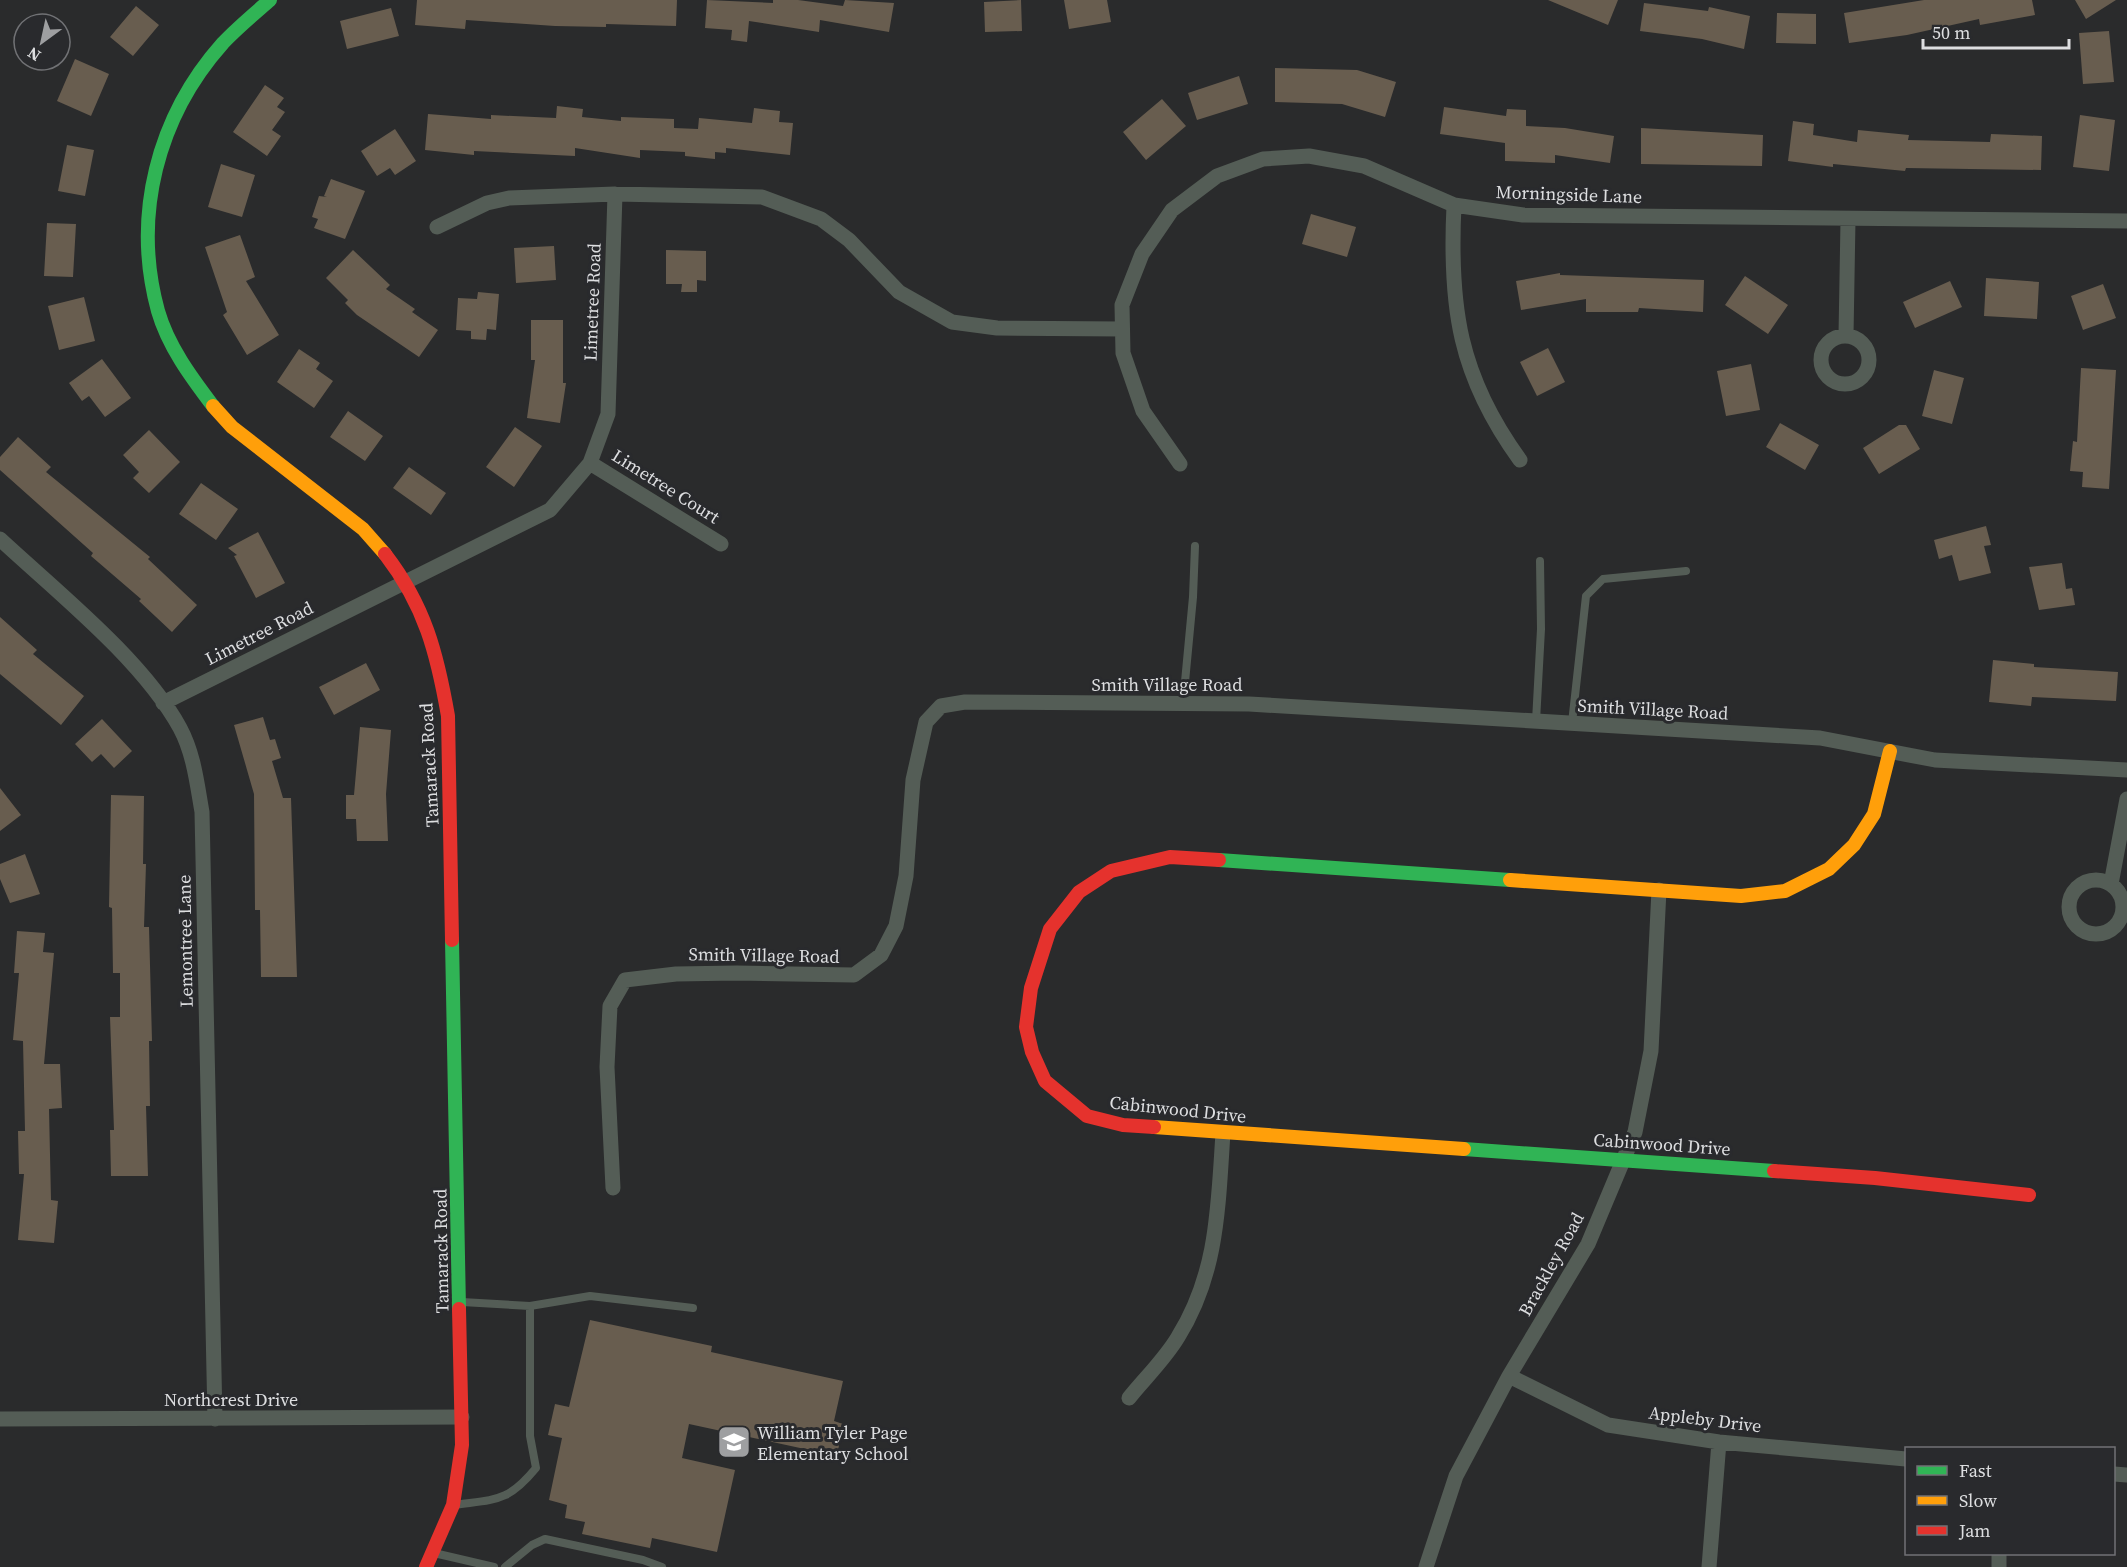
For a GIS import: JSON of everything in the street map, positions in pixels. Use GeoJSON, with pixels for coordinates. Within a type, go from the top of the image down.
{"type":"FeatureCollection","features":[{"type":"Feature","properties":{"kind":"street","name":"Tamarack Road"},"geometry":{"type":"LineString","coordinates":[[270,0],[251,14],[212,54],[181,97],[159,146],[146,201],[145,244],[154,298],[179,359],[225,420],[369,534],[417,601],[435,648],[448,716],[462,1445],[453,1505],[426,1567]]}},
{"type":"Feature","properties":{"kind":"street","name":"Morningside Lane"},"geometry":{"type":"LineString","coordinates":[[1180,464],[1143,411],[1123,353],[1122,305],[1142,254],[1172,210],[1218,176],[1263,159],[1309,156],[1364,166],[1454,205],[1523,215],[2127,221]]}},
{"type":"Feature","properties":{"kind":"street","name":"Limetree Road"},"geometry":{"type":"LineString","coordinates":[[163,703],[550,510],[590,463],[608,414],[615,194]]}},
{"type":"Feature","properties":{"kind":"street"},"geometry":{"type":"LineString","coordinates":[[437,227],[487,203],[509,198],[615,194],[762,197],[821,219],[849,240],[899,292],[952,322],[997,328],[1122,329]]}},
{"type":"Feature","properties":{"kind":"street"},"geometry":{"type":"LineString","coordinates":[[1454,205],[1451,262],[1458,332],[1476,386],[1490,416],[1520,460]]}},
{"type":"Feature","properties":{"kind":"street"},"geometry":{"type":"LineString","coordinates":[[1846,336],[1848,220]]}},
{"type":"Feature","properties":{"kind":"street","name":"Limetree Court"},"geometry":{"type":"LineString","coordinates":[[590,463],[721,544]]}},
{"type":"Feature","properties":{"kind":"street","name":"Lemontree Lane"},"geometry":{"type":"LineString","coordinates":[[0,538],[127,659],[163,703],[180,729],[192,760],[202,812],[215,1419]]}},
{"type":"Feature","properties":{"kind":"street","name":"Smith Village Road"},"geometry":{"type":"LineString","coordinates":[[613,1188],[607,1067],[609,1006],[625,980],[676,974],[737,972],[854,975],[881,955],[896,926],[906,876],[913,780],[919,746],[926,722],[941,706],[965,702],[1249,704],[1820,738],[1935,760],[2127,770]]}},
{"type":"Feature","properties":{"kind":"street","name":"Cabinwood Drive"},"geometry":{"type":"LineString","coordinates":[[1890,751],[1874,814],[1854,844],[1829,869],[1785,891],[1740,896],[1170,857],[1111,871],[1079,892],[1050,929],[1030,988],[1026,1027],[1032,1052],[1046,1082],[1087,1116],[1123,1125],[1223,1134],[1875,1178],[2029,1195]]}},
{"type":"Feature","properties":{"kind":"street"},"geometry":{"type":"LineString","coordinates":[[2111,885],[2127,799]]}},
{"type":"Feature","properties":{"kind":"street","name":"Brackley Road"},"geometry":{"type":"LineString","coordinates":[[1426,1567],[1456,1476],[1509,1376],[1588,1244],[1635,1132],[1651,1052],[1659,890]]}},
{"type":"Feature","properties":{"kind":"street"},"geometry":{"type":"LineString","coordinates":[[1129,1398],[1178,1338],[1202,1290],[1216,1236],[1223,1134]]}},
{"type":"Feature","properties":{"kind":"street","name":"Appleby Drive"},"geometry":{"type":"LineString","coordinates":[[1509,1376],[1608,1425],[1719,1442],[1905,1459]]}},
{"type":"Feature","properties":{"kind":"street","name":"Northcrest Drive"},"geometry":{"type":"LineString","coordinates":[[0,1419],[462,1418]]}},
{"type":"Feature","properties":{"kind":"street"},"geometry":{"type":"LineString","coordinates":[[1708,1567],[1719,1442]]}},
{"type":"Feature","properties":{"kind":"lane"},"geometry":{"type":"LineString","coordinates":[[1183,703],[1193,597],[1195,546]]}},
{"type":"Feature","properties":{"kind":"lane"},"geometry":{"type":"LineString","coordinates":[[1536,721],[1541,629],[1540,561]]}},
{"type":"Feature","properties":{"kind":"lane"},"geometry":{"type":"LineString","coordinates":[[1572,723],[1586,596],[1603,579],[1686,571]]}},
{"type":"Feature","properties":{"kind":"lane"},"geometry":{"type":"LineString","coordinates":[[460,1302],[530,1306],[590,1296],[693,1308]]}},
{"type":"Feature","properties":{"kind":"lane"},"geometry":{"type":"LineString","coordinates":[[453,1505],[503,1498],[520,1487],[536,1468],[530,1436],[530,1306]]}},
{"type":"Feature","properties":{"kind":"lane"},"geometry":{"type":"LineString","coordinates":[[505,1567],[532,1545],[545,1539],[643,1560],[662,1567]]}},
{"type":"Feature","properties":{"kind":"lane"},"geometry":{"type":"LineString","coordinates":[[432,1553],[494,1567]]}},
{"type":"Feature","properties":{"kind":"building"},"geometry":{"type":"Polygon","coordinates":[[[417,0],[677,0],[676,26],[606,24],[606,27],[555,26],[466,20],[465,29],[415,25],[417,0]]]}},
{"type":"Feature","properties":{"kind":"building"},"geometry":{"type":"Polygon","coordinates":[[[707,0],[773,3],[773,0],[798,0],[843,6],[845,0],[894,3],[889,32],[820,20],[819,32],[749,21],[747,42],[731,40],[732,30],[705,28],[707,0]]]}},
{"type":"Feature","properties":{"kind":"building"},"geometry":{"type":"Polygon","coordinates":[[[1021,0],[1022,31],[985,32],[984,2],[1021,0]]]}},
{"type":"Feature","properties":{"kind":"building"},"geometry":{"type":"Polygon","coordinates":[[[1064,0],[1107,0],[1111,22],[1069,29],[1064,0]]]}},
{"type":"Feature","properties":{"kind":"building"},"geometry":{"type":"Polygon","coordinates":[[[1548,0],[1618,0],[1608,25],[1548,0]]]}},
{"type":"Feature","properties":{"kind":"building"},"geometry":{"type":"Polygon","coordinates":[[[1924,0],[2032,0],[2035,15],[1980,25],[1979,19],[1907,35],[1849,43],[1844,13],[1924,0]]]}},
{"type":"Feature","properties":{"kind":"building"},"geometry":{"type":"Polygon","coordinates":[[[2075,0],[2116,0],[2086,19],[2075,0]]]}},
{"type":"Feature","properties":{"kind":"building"},"geometry":{"type":"Polygon","coordinates":[[[1644,3],[1708,11],[1709,7],[1750,16],[1744,49],[1702,39],[1640,31],[1644,3]]]}},
{"type":"Feature","properties":{"kind":"building"},"geometry":{"type":"Polygon","coordinates":[[[136,6],[159,25],[133,56],[110,37],[136,6]]]}},
{"type":"Feature","properties":{"kind":"building"},"geometry":{"type":"Polygon","coordinates":[[[391,8],[399,36],[347,49],[340,21],[391,8]]]}},
{"type":"Feature","properties":{"kind":"building"},"geometry":{"type":"Polygon","coordinates":[[[1777,13],[1816,14],[1816,44],[1776,43],[1777,13]]]}},
{"type":"Feature","properties":{"kind":"building"},"geometry":{"type":"Polygon","coordinates":[[[2109,31],[2114,82],[2083,84],[2079,33],[2109,31]]]}},
{"type":"Feature","properties":{"kind":"building"},"geometry":{"type":"Polygon","coordinates":[[[75,59],[109,74],[91,116],[57,101],[69,72],[72,72],[75,59]]]}},
{"type":"Feature","properties":{"kind":"building"},"geometry":{"type":"Polygon","coordinates":[[[1275,68],[1357,70],[1396,82],[1385,117],[1342,104],[1275,102],[1275,68]]]}},
{"type":"Feature","properties":{"kind":"building"},"geometry":{"type":"Polygon","coordinates":[[[1239,76],[1248,104],[1197,120],[1188,93],[1239,76]]]}},
{"type":"Feature","properties":{"kind":"building"},"geometry":{"type":"Polygon","coordinates":[[[265,85],[284,98],[277,107],[285,112],[272,130],[281,136],[267,156],[233,132],[265,85]]]}},
{"type":"Feature","properties":{"kind":"building"},"geometry":{"type":"Polygon","coordinates":[[[1162,99],[1186,126],[1146,160],[1123,132],[1162,99]]]}},
{"type":"Feature","properties":{"kind":"building"},"geometry":{"type":"Polygon","coordinates":[[[557,106],[583,109],[582,117],[621,121],[621,117],[674,119],[674,128],[698,129],[699,118],[752,123],[754,108],[780,111],[779,122],[793,123],[790,155],[726,148],[726,153],[715,152],[715,159],[685,156],[685,152],[640,150],[640,158],[575,148],[575,156],[474,151],[474,155],[425,150],[428,114],[491,119],[491,115],[556,118],[557,106]]]}},
{"type":"Feature","properties":{"kind":"building"},"geometry":{"type":"Polygon","coordinates":[[[1444,107],[1506,116],[1507,109],[1526,110],[1526,126],[1565,128],[1614,136],[1610,163],[1555,155],[1555,163],[1505,161],[1505,143],[1440,134],[1444,107]]]}},
{"type":"Feature","properties":{"kind":"building"},"geometry":{"type":"Polygon","coordinates":[[[2080,115],[2115,120],[2109,171],[2073,167],[2080,115]]]}},
{"type":"Feature","properties":{"kind":"building"},"geometry":{"type":"Polygon","coordinates":[[[1793,121],[1814,124],[1813,135],[1857,142],[1858,130],[1909,135],[1908,140],[1990,142],[1991,134],[2042,136],[2041,170],[1906,168],[1905,171],[1833,164],[1833,167],[1788,161],[1793,121]]]}},
{"type":"Feature","properties":{"kind":"building"},"geometry":{"type":"Polygon","coordinates":[[[1641,128],[1763,135],[1762,166],[1641,164],[1641,128]]]}},
{"type":"Feature","properties":{"kind":"building"},"geometry":{"type":"Polygon","coordinates":[[[395,129],[416,161],[395,175],[390,168],[377,176],[361,151],[395,129]]]}},
{"type":"Feature","properties":{"kind":"building"},"geometry":{"type":"Polygon","coordinates":[[[67,145],[94,150],[85,196],[58,191],[67,145]]]}},
{"type":"Feature","properties":{"kind":"building"},"geometry":{"type":"Polygon","coordinates":[[[221,164],[255,175],[242,217],[208,207],[221,164]]]}},
{"type":"Feature","properties":{"kind":"building"},"geometry":{"type":"Polygon","coordinates":[[[331,179],[365,191],[345,239],[314,228],[318,219],[312,217],[319,196],[327,197],[324,196],[331,179]]]}},
{"type":"Feature","properties":{"kind":"building"},"geometry":{"type":"Polygon","coordinates":[[[1311,214],[1356,227],[1347,257],[1302,244],[1311,214]]]}},
{"type":"Feature","properties":{"kind":"building"},"geometry":{"type":"Polygon","coordinates":[[[47,223],[76,224],[73,277],[44,276],[47,223]]]}},
{"type":"Feature","properties":{"kind":"building"},"geometry":{"type":"Polygon","coordinates":[[[240,235],[255,277],[246,281],[279,335],[247,355],[223,315],[227,312],[205,247],[240,235]]]}},
{"type":"Feature","properties":{"kind":"building"},"geometry":{"type":"Polygon","coordinates":[[[554,246],[556,280],[516,283],[514,248],[554,246]]]}},
{"type":"Feature","properties":{"kind":"building"},"geometry":{"type":"Polygon","coordinates":[[[353,250],[390,285],[386,289],[415,309],[412,312],[438,330],[419,357],[357,315],[345,303],[348,300],[326,278],[353,250]]]}},
{"type":"Feature","properties":{"kind":"building"},"geometry":{"type":"Polygon","coordinates":[[[666,250],[706,251],[706,281],[697,280],[697,292],[681,292],[682,284],[666,284],[666,250]]]}},
{"type":"Feature","properties":{"kind":"building"},"geometry":{"type":"Polygon","coordinates":[[[1560,273],[1560,275],[1704,280],[1703,312],[1639,308],[1638,312],[1586,312],[1586,299],[1521,310],[1516,281],[1560,273]]]}},
{"type":"Feature","properties":{"kind":"building"},"geometry":{"type":"Polygon","coordinates":[[[1745,276],[1788,305],[1768,334],[1725,305],[1745,276]]]}},
{"type":"Feature","properties":{"kind":"building"},"geometry":{"type":"Polygon","coordinates":[[[1986,278],[2039,282],[2037,319],[1984,316],[1986,278]]]}},
{"type":"Feature","properties":{"kind":"building"},"geometry":{"type":"Polygon","coordinates":[[[1950,281],[1962,307],[1915,328],[1903,302],[1950,281]]]}},
{"type":"Feature","properties":{"kind":"building"},"geometry":{"type":"Polygon","coordinates":[[[2103,284],[2116,318],[2083,330],[2071,296],[2103,284]]]}},
{"type":"Feature","properties":{"kind":"building"},"geometry":{"type":"Polygon","coordinates":[[[478,292],[499,294],[496,330],[487,329],[486,340],[471,339],[471,331],[456,330],[458,298],[477,299],[478,292]]]}},
{"type":"Feature","properties":{"kind":"building"},"geometry":{"type":"Polygon","coordinates":[[[84,297],[95,341],[59,350],[48,306],[84,297]]]}},
{"type":"Feature","properties":{"kind":"building"},"geometry":{"type":"Polygon","coordinates":[[[531,320],[563,320],[563,383],[566,383],[560,423],[527,418],[535,360],[531,360],[531,320]]]}},
{"type":"Feature","properties":{"kind":"building"},"geometry":{"type":"Polygon","coordinates":[[[1548,348],[1565,382],[1537,396],[1520,362],[1548,348]]]}},
{"type":"Feature","properties":{"kind":"building"},"geometry":{"type":"Polygon","coordinates":[[[299,349],[320,363],[316,369],[333,381],[314,408],[277,382],[299,349]]]}},
{"type":"Feature","properties":{"kind":"building"},"geometry":{"type":"Polygon","coordinates":[[[102,359],[131,398],[105,417],[89,396],[82,401],[69,383],[102,359]]]}},
{"type":"Feature","properties":{"kind":"building"},"geometry":{"type":"Polygon","coordinates":[[[1751,364],[1760,410],[1726,416],[1717,371],[1751,364]]]}},
{"type":"Feature","properties":{"kind":"building"},"geometry":{"type":"Polygon","coordinates":[[[2081,368],[2116,370],[2109,489],[2082,487],[2083,472],[2070,471],[2073,441],[2077,442],[2081,368]]]}},
{"type":"Feature","properties":{"kind":"building"},"geometry":{"type":"Polygon","coordinates":[[[1934,370],[1964,378],[1952,424],[1922,416],[1934,370]]]}},
{"type":"Feature","properties":{"kind":"building"},"geometry":{"type":"Polygon","coordinates":[[[348,411],[383,436],[365,461],[330,437],[348,411]]]}},
{"type":"Feature","properties":{"kind":"building"},"geometry":{"type":"Polygon","coordinates":[[[1780,423],[1819,445],[1805,470],[1766,447],[1780,423]]]}},
{"type":"Feature","properties":{"kind":"building"},"geometry":{"type":"Polygon","coordinates":[[[1899,425],[1906,425],[1920,449],[1879,474],[1863,448],[1899,425]]]}},
{"type":"Feature","properties":{"kind":"building"},"geometry":{"type":"Polygon","coordinates":[[[515,427],[542,446],[514,487],[486,467],[515,427]]]}},
{"type":"Feature","properties":{"kind":"building"},"geometry":{"type":"Polygon","coordinates":[[[149,430],[180,462],[149,493],[133,478],[139,472],[123,455],[149,430]]]}},
{"type":"Feature","properties":{"kind":"building"},"geometry":{"type":"Polygon","coordinates":[[[18,437],[51,467],[46,472],[150,557],[148,559],[197,605],[172,632],[139,601],[141,599],[91,556],[93,553],[0,470],[0,457],[18,437]]]}},
{"type":"Feature","properties":{"kind":"building"},"geometry":{"type":"Polygon","coordinates":[[[409,467],[446,493],[431,515],[393,488],[409,467]]]}},
{"type":"Feature","properties":{"kind":"building"},"geometry":{"type":"Polygon","coordinates":[[[201,483],[238,509],[216,540],[179,514],[201,483]]]}},
{"type":"Feature","properties":{"kind":"building"},"geometry":{"type":"Polygon","coordinates":[[[1986,526],[1991,545],[1984,546],[1991,573],[1959,581],[1952,555],[1939,559],[1934,540],[1986,526]]]}},
{"type":"Feature","properties":{"kind":"building"},"geometry":{"type":"Polygon","coordinates":[[[258,532],[285,583],[256,598],[234,556],[237,555],[228,548],[258,532]]]}},
{"type":"Feature","properties":{"kind":"building"},"geometry":{"type":"Polygon","coordinates":[[[2062,563],[2066,589],[2072,588],[2075,605],[2039,610],[2029,567],[2062,563]]]}},
{"type":"Feature","properties":{"kind":"building"},"geometry":{"type":"Polygon","coordinates":[[[0,617],[37,650],[33,654],[84,696],[61,725],[0,674],[0,617]]]}},
{"type":"Feature","properties":{"kind":"building"},"geometry":{"type":"Polygon","coordinates":[[[1993,660],[2034,664],[2034,667],[2118,672],[2116,701],[2032,697],[2031,706],[1989,702],[1993,660]]]}},
{"type":"Feature","properties":{"kind":"building"},"geometry":{"type":"Polygon","coordinates":[[[366,663],[380,690],[334,715],[319,687],[366,663]]]}},
{"type":"Feature","properties":{"kind":"building"},"geometry":{"type":"Polygon","coordinates":[[[263,717],[270,740],[275,739],[281,758],[272,761],[283,798],[291,798],[297,977],[261,977],[260,910],[255,910],[254,794],[234,725],[263,717]]]}},
{"type":"Feature","properties":{"kind":"building"},"geometry":{"type":"Polygon","coordinates":[[[102,719],[132,751],[114,768],[101,754],[92,762],[75,744],[102,719]]]}},
{"type":"Feature","properties":{"kind":"building"},"geometry":{"type":"Polygon","coordinates":[[[360,727],[391,730],[386,794],[388,841],[357,841],[356,819],[346,819],[346,795],[354,795],[360,727]]]}},
{"type":"Feature","properties":{"kind":"building"},"geometry":{"type":"Polygon","coordinates":[[[0,788],[21,815],[0,831],[0,788]]]}},
{"type":"Feature","properties":{"kind":"building"},"geometry":{"type":"Polygon","coordinates":[[[111,795],[144,796],[143,864],[146,864],[144,927],[149,927],[152,1041],[149,1041],[150,1106],[146,1106],[148,1176],[111,1176],[110,1130],[114,1130],[110,1017],[120,1017],[120,973],[113,973],[112,908],[109,907],[111,795]]]}},
{"type":"Feature","properties":{"kind":"building"},"geometry":{"type":"Polygon","coordinates":[[[25,854],[40,894],[10,903],[0,879],[0,864],[25,854]]]}},
{"type":"Feature","properties":{"kind":"building"},"geometry":{"type":"Polygon","coordinates":[[[17,931],[45,933],[43,952],[54,953],[44,1064],[60,1064],[62,1108],[49,1109],[51,1200],[58,1201],[54,1243],[18,1240],[24,1174],[19,1174],[18,1131],[25,1131],[23,1041],[13,1040],[19,973],[14,973],[17,931]]]}},
{"type":"Feature","properties":{"kind":"building"},"geometry":{"type":"Polygon","coordinates":[[[590,1320],[712,1346],[711,1352],[843,1381],[834,1421],[843,1424],[837,1456],[689,1424],[682,1458],[735,1470],[717,1552],[652,1538],[650,1548],[582,1534],[585,1522],[565,1518],[567,1505],[549,1500],[562,1438],[548,1435],[555,1404],[569,1407],[590,1320]]]}},
{"type":"Feature","properties":{"kind":"traffic: fast"},"geometry":{"type":"LineString","coordinates":[[213,406],[174,349],[162,324],[151,275],[148,239],[150,204],[156,169],[181,103],[200,72],[223,43],[270,0]]}},
{"type":"Feature","properties":{"kind":"traffic: fast"},"geometry":{"type":"LineString","coordinates":[[1219,860],[1510,880]]}},
{"type":"Feature","properties":{"kind":"traffic: fast"},"geometry":{"type":"LineString","coordinates":[[452,940],[459,1309]]}},
{"type":"Feature","properties":{"kind":"traffic: fast"},"geometry":{"type":"LineString","coordinates":[[1464,1149],[1774,1171]]}},
{"type":"Feature","properties":{"kind":"traffic: slow"},"geometry":{"type":"LineString","coordinates":[[213,406],[232,427],[363,529],[385,554]]}},
{"type":"Feature","properties":{"kind":"traffic: slow"},"geometry":{"type":"LineString","coordinates":[[1510,880],[1741,896],[1785,891],[1829,869],[1854,845],[1874,814],[1890,751]]}},
{"type":"Feature","properties":{"kind":"traffic: slow"},"geometry":{"type":"LineString","coordinates":[[1154,1127],[1464,1149]]}},
{"type":"Feature","properties":{"kind":"traffic: jam"},"geometry":{"type":"LineString","coordinates":[[385,554],[399,573],[420,611],[434,651],[448,716],[452,940]]}},
{"type":"Feature","properties":{"kind":"traffic: jam"},"geometry":{"type":"LineString","coordinates":[[1154,1127],[1123,1125],[1087,1116],[1045,1081],[1032,1052],[1026,1027],[1031,988],[1050,929],[1079,892],[1111,871],[1170,857],[1219,860]]}},
{"type":"Feature","properties":{"kind":"traffic: jam"},"geometry":{"type":"LineString","coordinates":[[1774,1171],[1875,1178],[2029,1195]]}},
{"type":"Feature","properties":{"kind":"traffic: jam"},"geometry":{"type":"LineString","coordinates":[[426,1567],[453,1505],[462,1445],[459,1309]]}},
{"type":"Feature","properties":{"kind":"place","name":"William Tyler Page Elementary School"},"geometry":{"type":"Point","coordinates":[734,1442]}}]}
